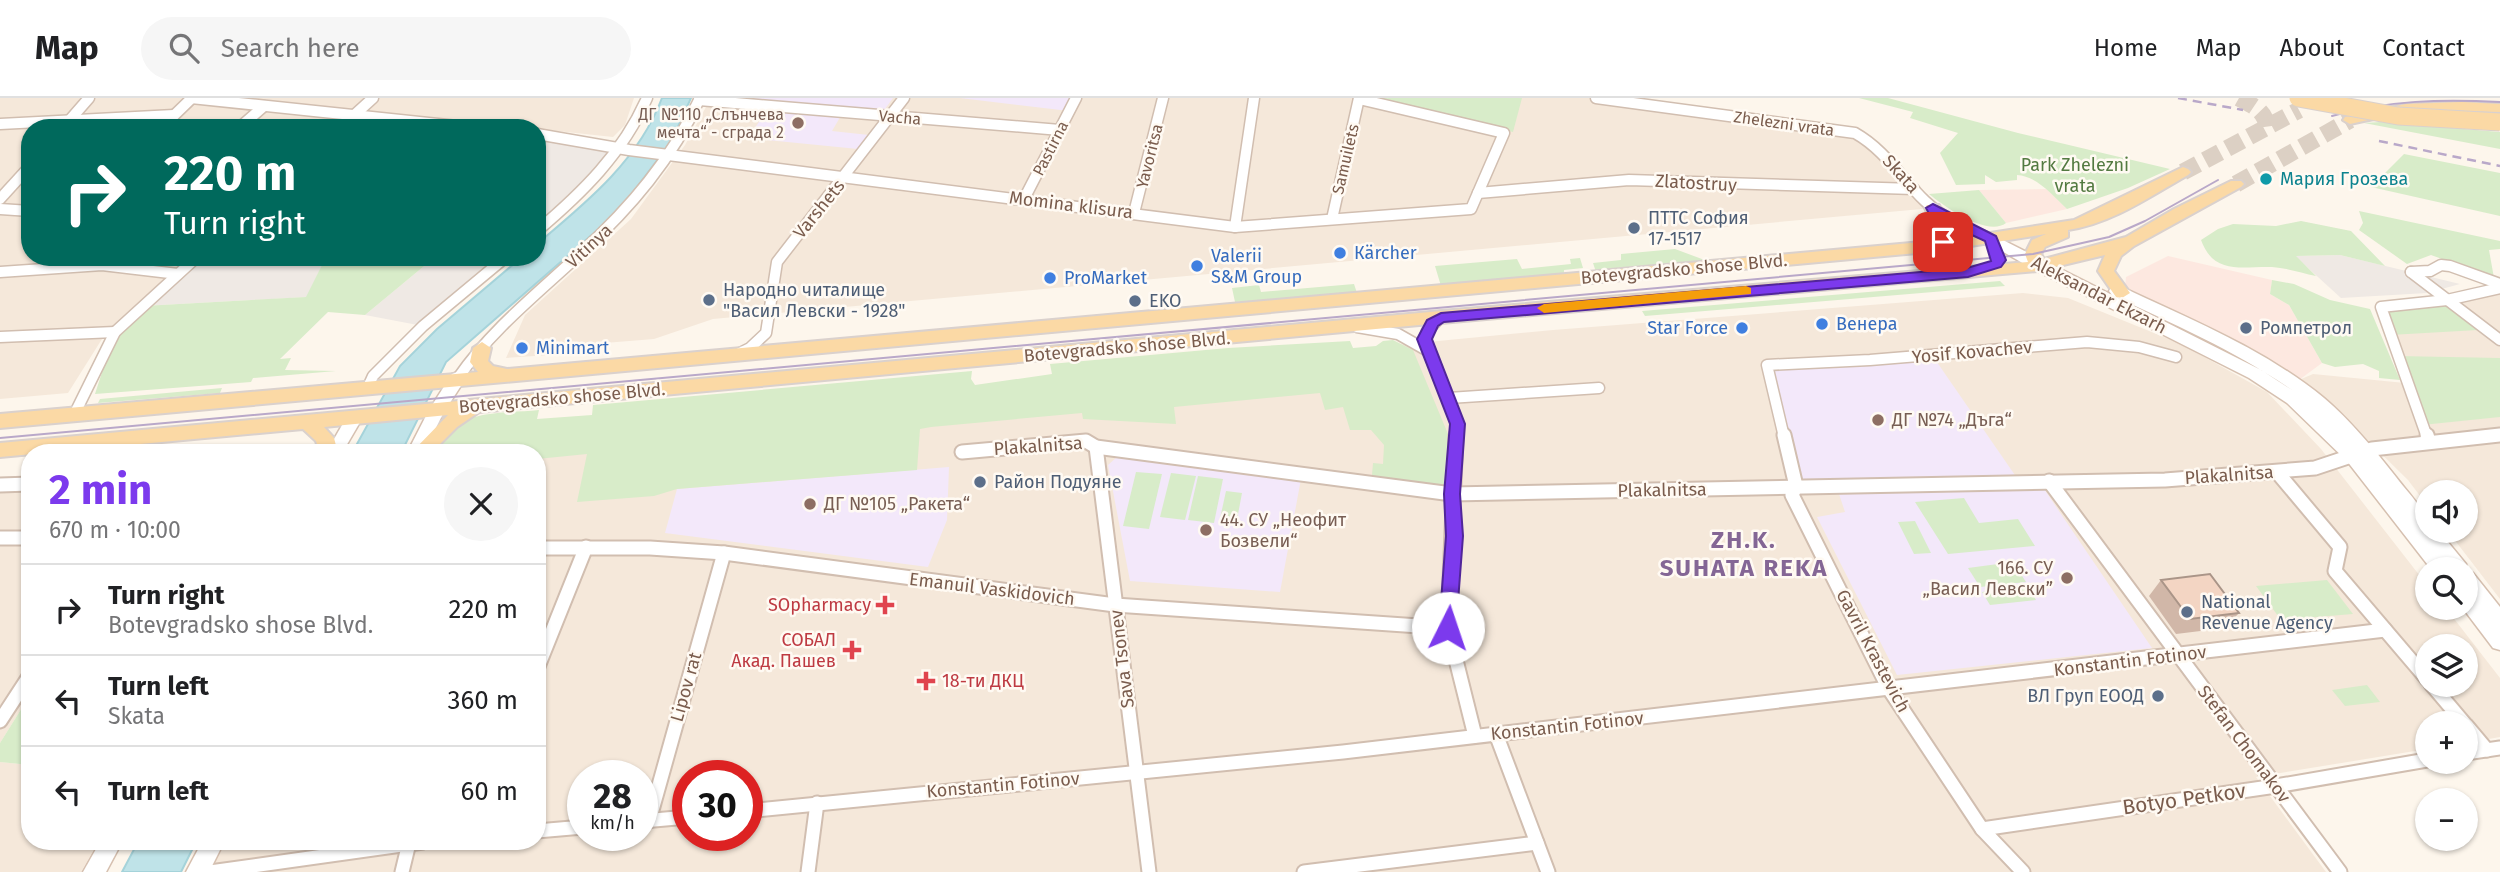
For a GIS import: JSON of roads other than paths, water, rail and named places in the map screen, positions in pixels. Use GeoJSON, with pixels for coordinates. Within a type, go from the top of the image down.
{"type":"FeatureCollection","features":[{"type":"Feature","properties":{"kind":"main road"},"geometry":{"type":"LineString","coordinates":[[2299,104],[2334,98]]}},
{"type":"Feature","properties":{"kind":"main road"},"geometry":{"type":"LineString","coordinates":[[2299,104],[2398,116],[2500,122]]}},
{"type":"Feature","properties":{"kind":"main road"},"geometry":{"type":"LineString","coordinates":[[2500,108],[2430,106],[2386,111],[2353,121],[2376,120],[2500,129]]}},
{"type":"Feature","properties":{"kind":"main road","name":"Botevgradsko shose Blvd."},"geometry":{"type":"LineString","coordinates":[[0,421],[1939,246],[2078,224],[2128,202],[2183,172]]}},
{"type":"Feature","properties":{"kind":"main road","name":"Botevgradsko shose Blvd."},"geometry":{"type":"LineString","coordinates":[[66,444],[1441,317],[1968,272],[2036,260],[2056,262],[2132,241],[2180,212],[2236,184]]}},
{"type":"Feature","properties":{"kind":"main road"},"geometry":{"type":"LineString","coordinates":[[1933,208],[1945,235],[1939,246]]}},
{"type":"Feature","properties":{"kind":"main road"},"geometry":{"type":"LineString","coordinates":[[2036,260],[2038,244],[2078,224]]}},
{"type":"Feature","properties":{"kind":"main road"},"geometry":{"type":"LineString","coordinates":[[1968,272],[1996,264],[1999,260],[1991,239]]}},
{"type":"Feature","properties":{"kind":"main road"},"geometry":{"type":"LineString","coordinates":[[2122,293],[2110,280],[2107,265],[2114,253],[2132,241]]}},
{"type":"Feature","properties":{"kind":"main road"},"geometry":{"type":"LineString","coordinates":[[482,348],[479,362],[483,367],[488,371],[511,374]]}},
{"type":"Feature","properties":{"kind":"main road"},"geometry":{"type":"LineString","coordinates":[[429,444],[453,419],[485,405]]}},
{"type":"Feature","properties":{"kind":"main road"},"geometry":{"type":"LineString","coordinates":[[307,422],[328,444]]}},
{"type":"Feature","properties":{"kind":"main road","name":"Botevgradsko shose Blvd."},"geometry":{"type":"LineString","coordinates":[[0,450],[21,448]]}},
{"type":"Feature","properties":{"kind":"street"},"geometry":{"type":"LineString","coordinates":[[71,119],[89,98]]}},
{"type":"Feature","properties":{"kind":"street"},"geometry":{"type":"LineString","coordinates":[[170,119],[191,98],[392,119]]}},
{"type":"Feature","properties":{"kind":"street"},"geometry":{"type":"LineString","coordinates":[[350,119],[373,98]]}},
{"type":"Feature","properties":{"kind":"street"},"geometry":{"type":"LineString","coordinates":[[546,224],[580,196],[623,149],[647,98]]}},
{"type":"Feature","properties":{"kind":"street","name":"Varshets"},"geometry":{"type":"LineString","coordinates":[[766,333],[777,262],[904,98]]}},
{"type":"Feature","properties":{"kind":"street","name":"Pastirna"},"geometry":{"type":"LineString","coordinates":[[1024,199],[1076,98]]}},
{"type":"Feature","properties":{"kind":"street","name":"Yavoritsa"},"geometry":{"type":"LineString","coordinates":[[1134,213],[1163,98]]}},
{"type":"Feature","properties":{"kind":"street"},"geometry":{"type":"LineString","coordinates":[[1235,227],[1254,98]]}},
{"type":"Feature","properties":{"kind":"street","name":"Zhelezni vrata"},"geometry":{"type":"LineString","coordinates":[[1596,98],[1846,131]]}},
{"type":"Feature","properties":{"kind":"street","name":"Vacha"},"geometry":{"type":"LineString","coordinates":[[699,99],[1060,130]]}},
{"type":"Feature","properties":{"kind":"street","name":"Vitinya"},"geometry":{"type":"LineString","coordinates":[[458,378],[504,323],[628,209],[669,155],[699,99]]}},
{"type":"Feature","properties":{"kind":"street"},"geometry":{"type":"LineString","coordinates":[[1359,99],[1504,133],[1478,193]]}},
{"type":"Feature","properties":{"kind":"street","name":"Samuilets"},"geometry":{"type":"LineString","coordinates":[[1332,219],[1359,99]]}},
{"type":"Feature","properties":{"kind":"street"},"geometry":{"type":"LineString","coordinates":[[249,119],[264,106]]}},
{"type":"Feature","properties":{"kind":"street"},"geometry":{"type":"LineString","coordinates":[[71,119],[174,115]]}},
{"type":"Feature","properties":{"kind":"street"},"geometry":{"type":"LineString","coordinates":[[0,124],[21,123]]}},
{"type":"Feature","properties":{"kind":"street","name":"Skata"},"geometry":{"type":"LineString","coordinates":[[1846,131],[1873,144],[1933,208],[1955,223],[1991,239]]}},
{"type":"Feature","properties":{"kind":"street","name":"Momina klisura"},"geometry":{"type":"LineString","coordinates":[[546,136],[623,149],[1235,227],[1471,209],[1478,193]]}},
{"type":"Feature","properties":{"kind":"street"},"geometry":{"type":"LineString","coordinates":[[0,199],[21,176]]}},
{"type":"Feature","properties":{"kind":"street","name":"Zlatostruy"},"geometry":{"type":"LineString","coordinates":[[1478,193],[1629,180],[1914,189]]}},
{"type":"Feature","properties":{"kind":"street"},"geometry":{"type":"LineString","coordinates":[[0,209],[21,210]]}},
{"type":"Feature","properties":{"kind":"street","name":"Aleksandar Ekzarh"},"geometry":{"type":"LineString","coordinates":[[1991,239],[2255,374],[2306,410],[2359,454],[2415,517]]}},
{"type":"Feature","properties":{"kind":"street","name":"Aleksandar Ekzarh"},"geometry":{"type":"LineString","coordinates":[[2056,262],[2239,350],[2275,371],[2321,405],[2433,557]]}},
{"type":"Feature","properties":{"kind":"street"},"geometry":{"type":"LineString","coordinates":[[2500,286],[2450,266],[2441,265],[2430,271],[2411,272],[2500,340]]}},
{"type":"Feature","properties":{"kind":"street"},"geometry":{"type":"LineString","coordinates":[[0,272],[87,266]]}},
{"type":"Feature","properties":{"kind":"street"},"geometry":{"type":"LineString","coordinates":[[110,266],[178,274]]}},
{"type":"Feature","properties":{"kind":"street"},"geometry":{"type":"LineString","coordinates":[[74,415],[116,332],[187,266]]}},
{"type":"Feature","properties":{"kind":"street"},"geometry":{"type":"LineString","coordinates":[[368,387],[373,376],[423,326],[495,266]]}},
{"type":"Feature","properties":{"kind":"street"},"geometry":{"type":"LineString","coordinates":[[2429,441],[2381,307],[2447,300],[2500,286]]}},
{"type":"Feature","properties":{"kind":"street"},"geometry":{"type":"LineString","coordinates":[[1441,317],[1427,331],[1424,339],[1457,424],[1448,628],[1475,736]]}},
{"type":"Feature","properties":{"kind":"street"},"geometry":{"type":"LineString","coordinates":[[1352,326],[1398,334],[1428,351]]}},
{"type":"Feature","properties":{"kind":"street"},"geometry":{"type":"LineString","coordinates":[[0,337],[116,332]]}},
{"type":"Feature","properties":{"kind":"street"},"geometry":{"type":"LineString","coordinates":[[737,354],[750,348],[766,333],[773,344],[794,349]]}},
{"type":"Feature","properties":{"kind":"street","name":"Yosif Kovachev"},"geometry":{"type":"LineString","coordinates":[[1767,365],[1871,360],[2087,342],[2139,347],[2176,357]]}},
{"type":"Feature","properties":{"kind":"street","name":"Gavril Krastevich"},"geometry":{"type":"LineString","coordinates":[[1767,365],[1796,486],[1792,495],[1889,689],[1982,829],[2023,872]]}},
{"type":"Feature","properties":{"kind":"street"},"geometry":{"type":"LineString","coordinates":[[420,444],[458,378]]}},
{"type":"Feature","properties":{"kind":"street"},"geometry":{"type":"LineString","coordinates":[[1449,398],[1599,388]]}},
{"type":"Feature","properties":{"kind":"street"},"geometry":{"type":"LineString","coordinates":[[338,444],[355,418]]}},
{"type":"Feature","properties":{"kind":"street","name":"Plakalnitsa"},"geometry":{"type":"LineString","coordinates":[[962,452],[1086,441],[1096,447],[1452,494],[2165,480],[2315,468],[2359,454],[2429,441],[2500,435]]}},
{"type":"Feature","properties":{"kind":"street","name":"Sava Tsonev"},"geometry":{"type":"LineString","coordinates":[[1096,447],[1149,872]]}},
{"type":"Feature","properties":{"kind":"street"},"geometry":{"type":"LineString","coordinates":[[2277,472],[2340,547],[2335,570],[2415,665]]}},
{"type":"Feature","properties":{"kind":"street","name":"Stefan Chomakov"},"geometry":{"type":"LineString","coordinates":[[2049,481],[2340,872]]}},
{"type":"Feature","properties":{"kind":"street"},"geometry":{"type":"LineString","coordinates":[[0,485],[21,484]]}},
{"type":"Feature","properties":{"kind":"street"},"geometry":{"type":"LineString","coordinates":[[0,538],[21,538]]}},
{"type":"Feature","properties":{"kind":"street","name":"Aleksandar Ekzarh"},"geometry":{"type":"LineString","coordinates":[[2438,543],[2449,557]]}},
{"type":"Feature","properties":{"kind":"street"},"geometry":{"type":"LineString","coordinates":[[546,647],[586,547]]}},
{"type":"Feature","properties":{"kind":"street","name":"Emanuil Vaskidovich"},"geometry":{"type":"LineString","coordinates":[[546,548],[724,553],[1115,605],[1448,628]]}},
{"type":"Feature","properties":{"kind":"street","name":"Lipov rat"},"geometry":{"type":"LineString","coordinates":[[658,777],[724,553]]}},
{"type":"Feature","properties":{"kind":"street"},"geometry":{"type":"LineString","coordinates":[[2478,593],[2500,621]]}},
{"type":"Feature","properties":{"kind":"street"},"geometry":{"type":"LineString","coordinates":[[2478,614],[2500,642]]}},
{"type":"Feature","properties":{"kind":"street","name":"Konstantin Fotinov"},"geometry":{"type":"LineString","coordinates":[[763,809],[1496,734],[2385,630]]}},
{"type":"Feature","properties":{"kind":"street"},"geometry":{"type":"LineString","coordinates":[[0,721],[21,689]]}},
{"type":"Feature","properties":{"kind":"street"},"geometry":{"type":"LineString","coordinates":[[2442,697],[2454,711]]}},
{"type":"Feature","properties":{"kind":"street"},"geometry":{"type":"LineString","coordinates":[[1496,734],[1548,872]]}},
{"type":"Feature","properties":{"kind":"street"},"geometry":{"type":"LineString","coordinates":[[2478,736],[2493,749]]}},
{"type":"Feature","properties":{"kind":"street","name":"Botyo Petkov"},"geometry":{"type":"LineString","coordinates":[[1982,829],[2276,786],[2415,762]]}},
{"type":"Feature","properties":{"kind":"street"},"geometry":{"type":"LineString","coordinates":[[808,872],[817,803]]}},
{"type":"Feature","properties":{"kind":"street"},"geometry":{"type":"LineString","coordinates":[[546,830],[567,828]]}},
{"type":"Feature","properties":{"kind":"street"},"geometry":{"type":"LineString","coordinates":[[1304,872],[1537,843]]}},
{"type":"Feature","properties":{"kind":"street"},"geometry":{"type":"LineString","coordinates":[[94,872],[106,850]]}},
{"type":"Feature","properties":{"kind":"street"},"geometry":{"type":"LineString","coordinates":[[197,872],[209,850]]}},
{"type":"Feature","properties":{"kind":"street"},"geometry":{"type":"LineString","coordinates":[[209,872],[361,850]]}},
{"type":"Feature","properties":{"kind":"street"},"geometry":{"type":"LineString","coordinates":[[402,872],[412,850]]}},
{"type":"Feature","properties":{"kind":"water"},"geometry":{"type":"Polygon","coordinates":[[[662,98],[691,98],[671,142],[618,212],[446,362],[405,444],[357,444],[400,366],[437,329],[511,266],[546,266],[546,236],[609,179],[640,141],[662,98]]]}},
{"type":"Feature","properties":{"kind":"water"},"geometry":{"type":"Polygon","coordinates":[[[134,850],[192,850],[181,872],[122,872],[134,850]]]}},
{"type":"Feature","properties":{"kind":"tunnel"},"geometry":{"type":"LineString","coordinates":[[2239,98],[2261,112],[2267,127]]}},
{"type":"Feature","properties":{"kind":"tunnel"},"geometry":{"type":"LineString","coordinates":[[2183,172],[2299,110]]}},
{"type":"Feature","properties":{"kind":"tunnel"},"geometry":{"type":"LineString","coordinates":[[2236,184],[2350,120]]}},
{"type":"Feature","properties":{"kind":"tram line"},"geometry":{"type":"LineString","coordinates":[[2332,116],[2416,102],[2500,102]]}},
{"type":"Feature","properties":{"kind":"tram line"},"geometry":{"type":"LineString","coordinates":[[0,438],[2033,254],[2109,237],[2145,221],[2218,180]]}},
{"type":"Feature","properties":{"kind":"railway"},"geometry":{"type":"LineString","coordinates":[[2178,98],[2243,110]]}},
{"type":"Feature","properties":{"kind":"railway"},"geometry":{"type":"LineString","coordinates":[[2379,141],[2500,166]]}},
{"type":"Feature","properties":{"kind":"place","name":"ДГ №110 „Слънчева мечта“ - сграда 2"},"geometry":{"type":"Point","coordinates":[798,123]}},
{"type":"Feature","properties":{"kind":"place","name":"Мария Грозева"},"geometry":{"type":"Point","coordinates":[2266,179]}},
{"type":"Feature","properties":{"kind":"place","name":"ПТТС София 17-1517"},"geometry":{"type":"Point","coordinates":[1634,228]}},
{"type":"Feature","properties":{"kind":"place","name":"Кärcher"},"geometry":{"type":"Point","coordinates":[1340,253]}},
{"type":"Feature","properties":{"kind":"place","name":"Valerii S&M Group"},"geometry":{"type":"Point","coordinates":[1197,266]}},
{"type":"Feature","properties":{"kind":"place","name":"ProMarket"},"geometry":{"type":"Point","coordinates":[1050,278]}},
{"type":"Feature","properties":{"kind":"place","name":"Народно читалище \"Васил Левски - 1928\""},"geometry":{"type":"Point","coordinates":[709,300]}},
{"type":"Feature","properties":{"kind":"place","name":"EKO"},"geometry":{"type":"Point","coordinates":[1135,301]}},
{"type":"Feature","properties":{"kind":"place","name":"Венера"},"geometry":{"type":"Point","coordinates":[1822,324]}},
{"type":"Feature","properties":{"kind":"place","name":"Star Force"},"geometry":{"type":"Point","coordinates":[1742,328]}},
{"type":"Feature","properties":{"kind":"place","name":"Ромпетрол"},"geometry":{"type":"Point","coordinates":[2246,328]}},
{"type":"Feature","properties":{"kind":"place","name":"Minimart"},"geometry":{"type":"Point","coordinates":[522,348]}},
{"type":"Feature","properties":{"kind":"place","name":"ДГ №74 „Дъга“"},"geometry":{"type":"Point","coordinates":[1878,420]}},
{"type":"Feature","properties":{"kind":"place","name":"Район Подуяне"},"geometry":{"type":"Point","coordinates":[980,482]}},
{"type":"Feature","properties":{"kind":"place","name":"ДГ №105 „Ракета“"},"geometry":{"type":"Point","coordinates":[810,504]}},
{"type":"Feature","properties":{"kind":"place","name":"44. СУ „Неофит Бозвели“"},"geometry":{"type":"Point","coordinates":[1206,530]}},
{"type":"Feature","properties":{"kind":"place","name":"166. СУ „Васил Левски”"},"geometry":{"type":"Point","coordinates":[2067,578]}},
{"type":"Feature","properties":{"kind":"place","name":"SOpharmacy"},"geometry":{"type":"Point","coordinates":[885,605]}},
{"type":"Feature","properties":{"kind":"place","name":"National Revenue Agency"},"geometry":{"type":"Point","coordinates":[2187,612]}},
{"type":"Feature","properties":{"kind":"place","name":"СОБАЛ Акад. Пашев"},"geometry":{"type":"Point","coordinates":[852,650]}},
{"type":"Feature","properties":{"kind":"place","name":"18-ти ДКЦ"},"geometry":{"type":"Point","coordinates":[926,681]}},
{"type":"Feature","properties":{"kind":"place","name":"ВЛ Груп ЕООД"},"geometry":{"type":"Point","coordinates":[2158,696]}},
{"type":"Feature","properties":{"kind":"district","name":"ZH.K. SUHATA REKA"},"geometry":{"type":"Point","coordinates":[1744,554]}},
{"type":"Feature","properties":{"kind":"park label","name":"Park Zhelezni vrata"},"geometry":{"type":"Point","coordinates":[2075,175]}}]}
